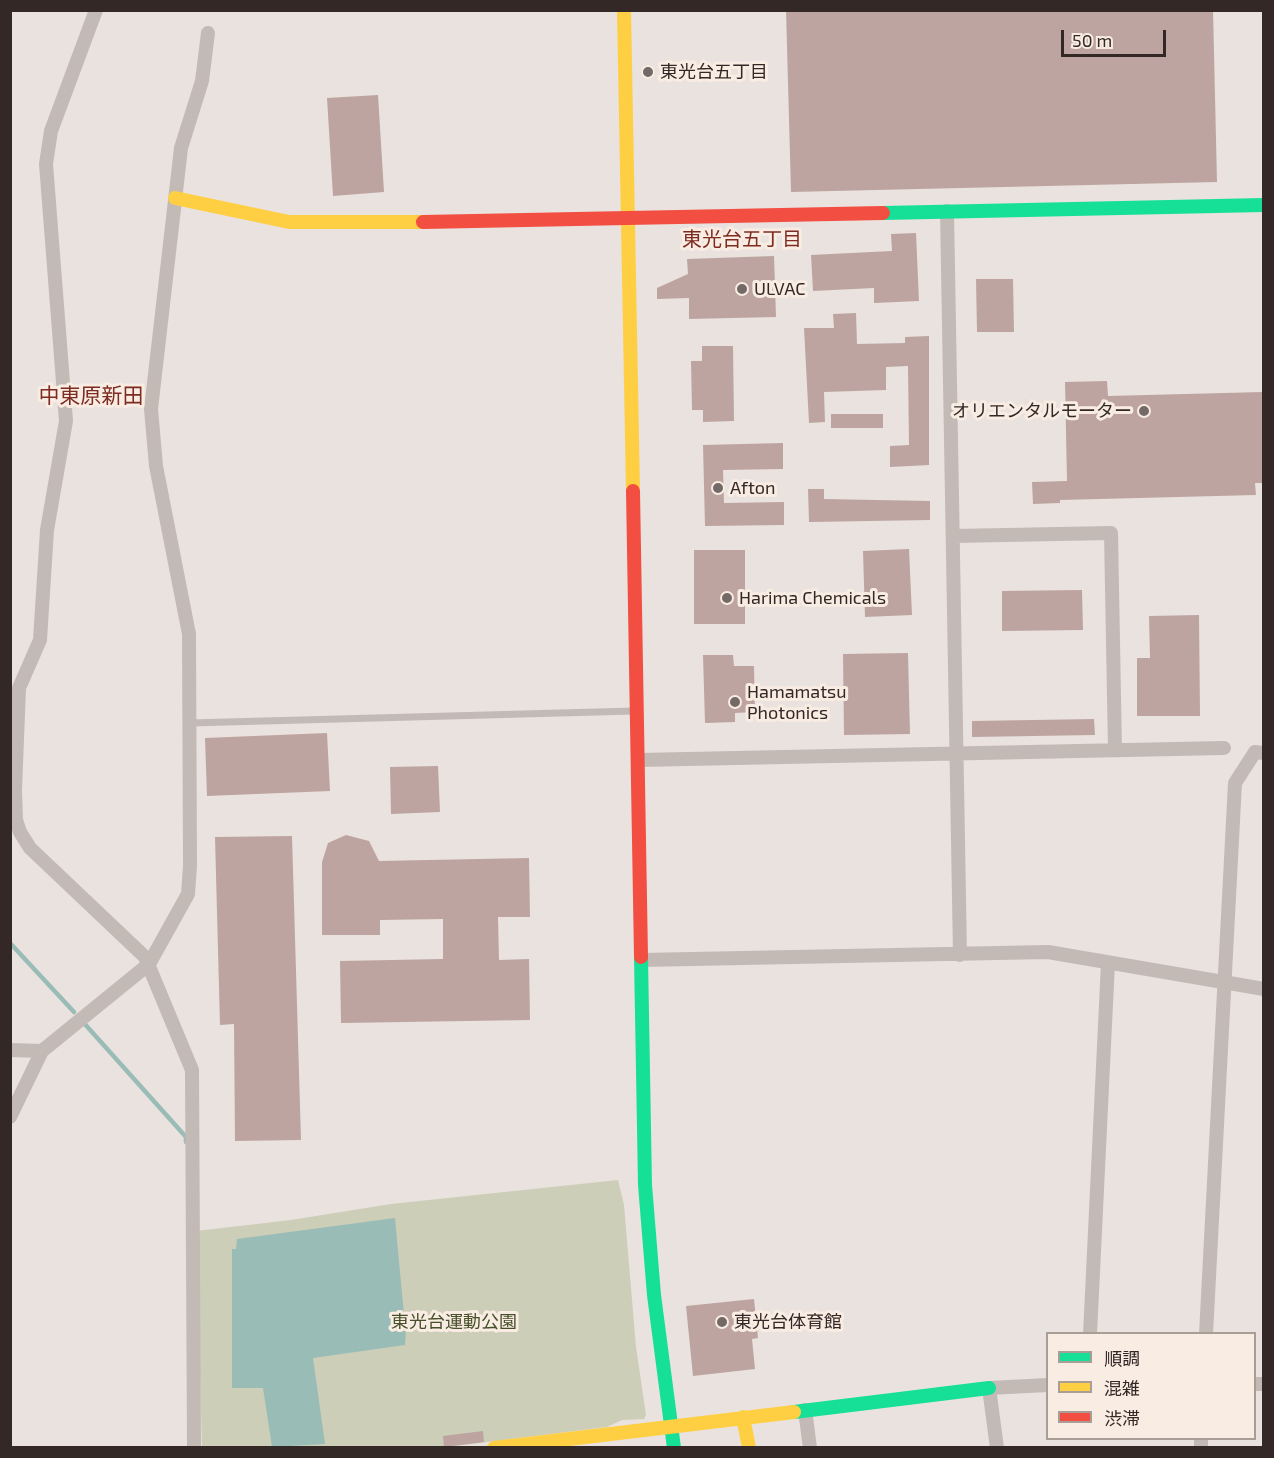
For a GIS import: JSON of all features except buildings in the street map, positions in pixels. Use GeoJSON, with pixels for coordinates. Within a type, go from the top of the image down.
{"type":"FeatureCollection","features":[{"type":"Feature","properties":{"kind":"street"},"geometry":{"type":"LineString","coordinates":[[96,10],[51,131],[46,164],[66,421],[47,530],[40,640],[19,688],[15,790],[20,832],[30,848],[145,957],[192,1070],[194,1448]]}},
{"type":"Feature","properties":{"kind":"street"},"geometry":{"type":"LineString","coordinates":[[624,10],[647,1220],[674,1448]]}},
{"type":"Feature","properties":{"kind":"street"},"geometry":{"type":"LineString","coordinates":[[10,1117],[42,1051],[149,964],[188,894],[190,866],[189,634],[156,466],[151,409],[181,148],[202,81],[208,33]]}},
{"type":"Feature","properties":{"kind":"street"},"geometry":{"type":"LineString","coordinates":[[175,198],[289,222],[313,224],[1263,206]]}},
{"type":"Feature","properties":{"kind":"street"},"geometry":{"type":"LineString","coordinates":[[947,211],[960,955]]}},
{"type":"Feature","properties":{"kind":"street"},"geometry":{"type":"LineString","coordinates":[[953,536],[1111,533],[1115,750]]}},
{"type":"Feature","properties":{"kind":"street"},"geometry":{"type":"LineString","coordinates":[[638,759],[1224,748]]}},
{"type":"Feature","properties":{"kind":"street"},"geometry":{"type":"LineString","coordinates":[[1206,1332],[1235,783],[1255,752],[1263,753]]}},
{"type":"Feature","properties":{"kind":"street"},"geometry":{"type":"LineString","coordinates":[[641,960],[1048,952],[1263,989]]}},
{"type":"Feature","properties":{"kind":"street"},"geometry":{"type":"LineString","coordinates":[[1090,1332],[1108,963]]}},
{"type":"Feature","properties":{"kind":"street"},"geometry":{"type":"LineString","coordinates":[[10,1050],[42,1051]]}},
{"type":"Feature","properties":{"kind":"street"},"geometry":{"type":"LineString","coordinates":[[494,1448],[599,1441],[670,1425],[989,1388],[1046,1385]]}},
{"type":"Feature","properties":{"kind":"street"},"geometry":{"type":"LineString","coordinates":[[989,1388],[997,1448]]}},
{"type":"Feature","properties":{"kind":"street"},"geometry":{"type":"LineString","coordinates":[[805,1410],[810,1448]]}},
{"type":"Feature","properties":{"kind":"street"},"geometry":{"type":"LineString","coordinates":[[743,1417],[749,1448]]}},
{"type":"Feature","properties":{"kind":"lane"},"geometry":{"type":"LineString","coordinates":[[190,723],[636,711]]}},
{"type":"Feature","properties":{"kind":"green space","name":"東光台運動公園"},"geometry":{"type":"Polygon","coordinates":[[[618,1180],[624,1205],[636,1347],[646,1415],[644,1419],[622,1420],[607,1427],[448,1447],[202,1447],[196,1231],[291,1220],[391,1204],[618,1180]]]}},
{"type":"Feature","properties":{"kind":"water"},"geometry":{"type":"Polygon","coordinates":[[[395,1218],[404,1315],[407,1315],[405,1345],[313,1358],[325,1444],[272,1447],[263,1388],[232,1388],[232,1249],[236,1249],[237,1239],[395,1218]]]}},
{"type":"Feature","properties":{"kind":"waterway"},"geometry":{"type":"LineString","coordinates":[[10,943],[74,1012]]}},
{"type":"Feature","properties":{"kind":"waterway"},"geometry":{"type":"LineString","coordinates":[[83,1022],[186,1137],[186,1142]]}},
{"type":"Feature","properties":{"kind":"traffic: fast"},"geometry":{"type":"LineString","coordinates":[[883,213],[1264,205]]}},
{"type":"Feature","properties":{"kind":"traffic: fast"},"geometry":{"type":"LineString","coordinates":[[641,957],[645,1185],[654,1295],[674,1448]]}},
{"type":"Feature","properties":{"kind":"traffic: fast"},"geometry":{"type":"LineString","coordinates":[[794,1412],[989,1388]]}},
{"type":"Feature","properties":{"kind":"traffic: slow"},"geometry":{"type":"LineString","coordinates":[[624,10],[633,491]]}},
{"type":"Feature","properties":{"kind":"traffic: slow"},"geometry":{"type":"LineString","coordinates":[[175,198],[289,222],[423,222]]}},
{"type":"Feature","properties":{"kind":"traffic: slow"},"geometry":{"type":"LineString","coordinates":[[494,1448],[794,1412]]}},
{"type":"Feature","properties":{"kind":"traffic: slow"},"geometry":{"type":"LineString","coordinates":[[743,1417],[749,1448]]}},
{"type":"Feature","properties":{"kind":"traffic: jam"},"geometry":{"type":"LineString","coordinates":[[423,222],[883,213]]}},
{"type":"Feature","properties":{"kind":"traffic: jam"},"geometry":{"type":"LineString","coordinates":[[633,491],[641,957]]}},
{"type":"Feature","properties":{"kind":"place","name":"東光台五丁目"},"geometry":{"type":"Point","coordinates":[648,72]}},
{"type":"Feature","properties":{"kind":"place","name":"ULVAC"},"geometry":{"type":"Point","coordinates":[742,289]}},
{"type":"Feature","properties":{"kind":"place","name":"オリエンタルモーター"},"geometry":{"type":"Point","coordinates":[1144,411]}},
{"type":"Feature","properties":{"kind":"place","name":"Afton"},"geometry":{"type":"Point","coordinates":[718,488]}},
{"type":"Feature","properties":{"kind":"place","name":"Harima Chemicals"},"geometry":{"type":"Point","coordinates":[727,598]}},
{"type":"Feature","properties":{"kind":"place","name":"Hamamatsu Photonics"},"geometry":{"type":"Point","coordinates":[735,702]}},
{"type":"Feature","properties":{"kind":"place","name":"東光台体育館"},"geometry":{"type":"Point","coordinates":[722,1322]}},
{"type":"Feature","properties":{"kind":"district","name":"東光台五丁目"},"geometry":{"type":"Point","coordinates":[742,239]}},
{"type":"Feature","properties":{"kind":"district","name":"中東原新田"},"geometry":{"type":"Point","coordinates":[91,396]}}]}
